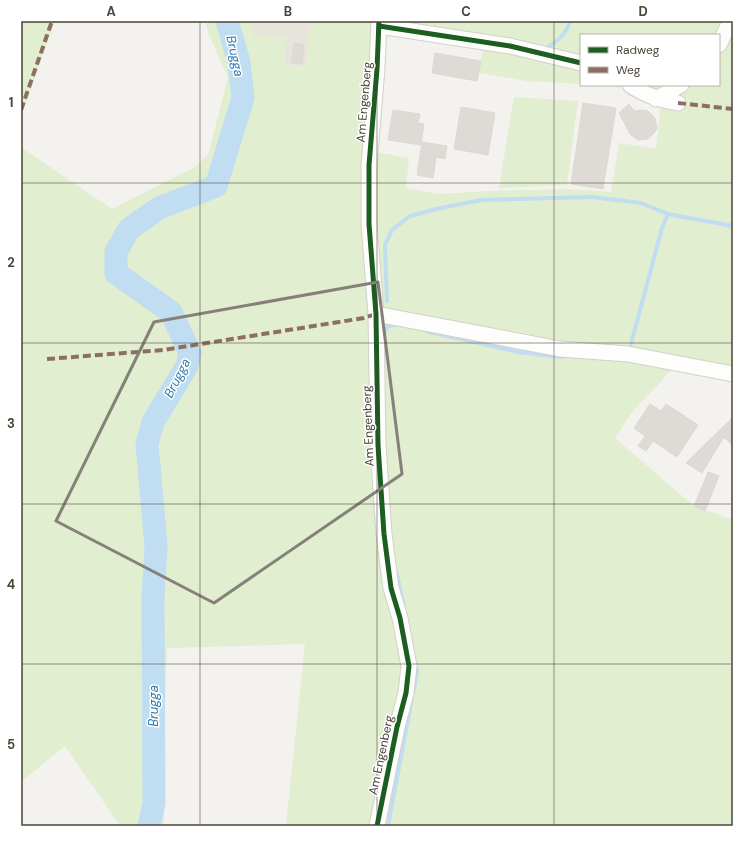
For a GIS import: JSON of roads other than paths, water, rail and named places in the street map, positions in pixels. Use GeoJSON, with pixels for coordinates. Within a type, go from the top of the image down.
{"type":"FeatureCollection","features":[{"type":"Feature","properties":{"kind":"street"},"geometry":{"type":"LineString","coordinates":[[720,43],[730,21]]}},
{"type":"Feature","properties":{"kind":"street"},"geometry":{"type":"LineString","coordinates":[[379,24],[510,46],[580,63]]}},
{"type":"Feature","properties":{"kind":"street","name":"Am Engenberg"},"geometry":{"type":"LineString","coordinates":[[377,826],[406,692],[409,666],[400,618],[391,588],[384,534],[378,445],[376,314],[369,224],[369,165],[379,24]]}},
{"type":"Feature","properties":{"kind":"street"},"geometry":{"type":"LineString","coordinates":[[632,86],[656,99],[678,102]]}},
{"type":"Feature","properties":{"kind":"street"},"geometry":{"type":"LineString","coordinates":[[656,99],[679,86]]}},
{"type":"Feature","properties":{"kind":"street"},"geometry":{"type":"LineString","coordinates":[[376,314],[560,350],[628,354],[733,374]]}},
{"type":"Feature","properties":{"kind":"waterway","name":"Brugga"},"geometry":{"type":"LineString","coordinates":[[149,826],[154,803],[153,598],[156,545],[147,444],[153,422],[187,366],[190,353],[171,312],[116,273],[116,252],[129,229],[159,208],[216,186],[243,98],[239,62],[227,21]]}},
{"type":"Feature","properties":{"kind":"waterway"},"geometry":{"type":"LineString","coordinates":[[548,47],[562,36],[570,21]]}},
{"type":"Feature","properties":{"kind":"waterway"},"geometry":{"type":"LineString","coordinates":[[387,301],[385,245],[392,230],[410,216],[436,209],[481,200],[592,197],[641,203],[668,214],[733,226]]}},
{"type":"Feature","properties":{"kind":"waterway"},"geometry":{"type":"LineString","coordinates":[[631,344],[662,228],[668,214]]}},
{"type":"Feature","properties":{"kind":"waterway"},"geometry":{"type":"LineString","coordinates":[[384,359],[384,333],[387,327],[397,324]]}},
{"type":"Feature","properties":{"kind":"waterway"},"geometry":{"type":"LineString","coordinates":[[429,332],[518,352],[561,357],[566,356]]}},
{"type":"Feature","properties":{"kind":"waterway"},"geometry":{"type":"LineString","coordinates":[[396,571],[404,607]]}},
{"type":"Feature","properties":{"kind":"waterway"},"geometry":{"type":"LineString","coordinates":[[414,690],[417,671],[415,663]]}},
{"type":"Feature","properties":{"kind":"waterway"},"geometry":{"type":"LineString","coordinates":[[388,826],[412,698]]}}]}
